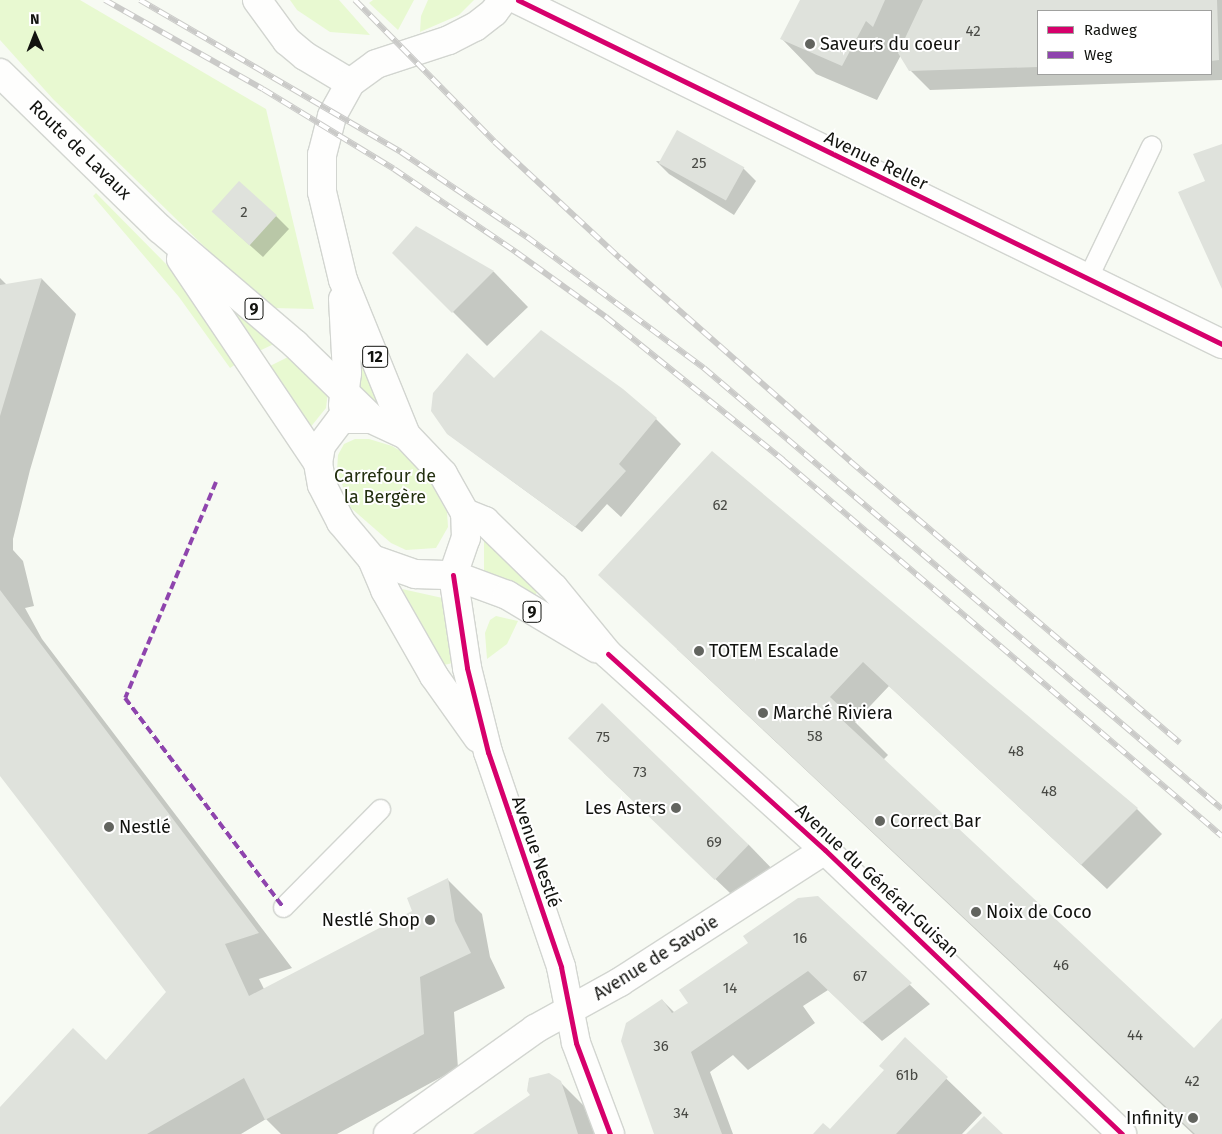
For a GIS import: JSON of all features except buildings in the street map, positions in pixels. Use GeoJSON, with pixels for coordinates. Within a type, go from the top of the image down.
{"type":"FeatureCollection","features":[{"type":"Feature","properties":{"kind":"main road"},"geometry":{"type":"LineString","coordinates":[[257,0],[287,41],[305,56],[350,83]]}},
{"type":"Feature","properties":{"kind":"main road","name":"12"},"geometry":{"type":"LineString","coordinates":[[406,435],[343,280],[320,173],[332,116],[350,83],[376,64],[449,40],[475,27],[494,12],[503,0]]}},
{"type":"Feature","properties":{"kind":"main road","name":"Avenue Reller"},"geometry":{"type":"LineString","coordinates":[[518,0],[1222,344]]}},
{"type":"Feature","properties":{"kind":"main road","name":"Route de Lavaux"},"geometry":{"type":"LineString","coordinates":[[0,73],[160,229]]}},
{"type":"Feature","properties":{"kind":"main road","name":"9"},"geometry":{"type":"LineString","coordinates":[[160,229],[295,344],[343,406],[406,435]]}},
{"type":"Feature","properties":{"kind":"main road","name":"9"},"geometry":{"type":"LineString","coordinates":[[160,229],[318,463]]}},
{"type":"Feature","properties":{"kind":"main road","name":"12"},"geometry":{"type":"LineString","coordinates":[[343,280],[343,406]]}},
{"type":"Feature","properties":{"kind":"main road"},"geometry":{"type":"LineString","coordinates":[[318,463],[321,446],[343,406]]}},
{"type":"Feature","properties":{"kind":"main road"},"geometry":{"type":"LineString","coordinates":[[406,435],[443,474],[465,513],[466,538],[453,575]]}},
{"type":"Feature","properties":{"kind":"main road","name":"Avenue Nestlé"},"geometry":{"type":"LineString","coordinates":[[318,463],[329,501],[372,559],[385,590],[434,676],[488,752]]}},
{"type":"Feature","properties":{"kind":"main road","name":"Avenue du Général-Guisan"},"geometry":{"type":"LineString","coordinates":[[465,513],[485,522],[554,588],[608,654],[825,850],[1122,1134]]}},
{"type":"Feature","properties":{"kind":"main road","name":"Avenue du Général-Guisan"},"geometry":{"type":"LineString","coordinates":[[372,559],[415,574],[453,575],[506,595],[608,654]]}},
{"type":"Feature","properties":{"kind":"main road","name":"Avenue Nestlé"},"geometry":{"type":"LineString","coordinates":[[453,575],[467,668],[488,752],[561,968],[571,1010],[576,1043],[610,1134]]}},
{"type":"Feature","properties":{"kind":"main road","name":"Avenue de Savoie"},"geometry":{"type":"LineString","coordinates":[[388,1134],[535,1028],[571,1010],[825,850]]}},
{"type":"Feature","properties":{"kind":"lane"},"geometry":{"type":"LineString","coordinates":[[1087,279],[1151,146]]}},
{"type":"Feature","properties":{"kind":"lane"},"geometry":{"type":"LineString","coordinates":[[283,907],[380,809]]}},
{"type":"Feature","properties":{"kind":"green space"},"geometry":{"type":"Polygon","coordinates":[[[0,0],[80,0],[266,109],[314,309],[273,308],[212,254],[53,99],[0,40],[0,0]]]}},
{"type":"Feature","properties":{"kind":"green space"},"geometry":{"type":"Polygon","coordinates":[[[290,0],[339,0],[370,35],[330,32],[297,10],[290,0]]]}},
{"type":"Feature","properties":{"kind":"green space"},"geometry":{"type":"Polygon","coordinates":[[[373,0],[414,0],[398,30],[369,3],[373,0]]]}},
{"type":"Feature","properties":{"kind":"green space"},"geometry":{"type":"Polygon","coordinates":[[[428,0],[474,0],[459,15],[420,32],[421,16],[428,0]]]}},
{"type":"Feature","properties":{"kind":"green space"},"geometry":{"type":"Polygon","coordinates":[[[96,193],[167,265],[239,362],[230,368],[179,297],[93,196],[96,193]]]}},
{"type":"Feature","properties":{"kind":"green space"},"geometry":{"type":"Polygon","coordinates":[[[215,285],[276,343],[257,352],[215,285]]]}},
{"type":"Feature","properties":{"kind":"green space"},"geometry":{"type":"Polygon","coordinates":[[[290,356],[328,392],[326,408],[309,429],[268,367],[290,356]]]}},
{"type":"Feature","properties":{"kind":"green space"},"geometry":{"type":"Polygon","coordinates":[[[357,359],[367,363],[382,408],[358,387],[357,359]]]}},
{"type":"Feature","properties":{"kind":"green space","name":"Carrefour de la Bergère"},"geometry":{"type":"Polygon","coordinates":[[[355,439],[369,439],[392,446],[409,456],[424,471],[447,512],[448,527],[436,548],[406,550],[391,543],[351,508],[337,471],[338,455],[344,444],[355,439]]]}},
{"type":"Feature","properties":{"kind":"green space"},"geometry":{"type":"Polygon","coordinates":[[[484,539],[538,591],[533,598],[484,572],[484,539]]]}},
{"type":"Feature","properties":{"kind":"green space"},"geometry":{"type":"Polygon","coordinates":[[[402,589],[447,599],[457,662],[444,665],[402,589]]]}},
{"type":"Feature","properties":{"kind":"green space"},"geometry":{"type":"Polygon","coordinates":[[[496,616],[518,621],[507,644],[487,659],[485,633],[490,620],[496,616]]]}},
{"type":"Feature","properties":{"kind":"railway"},"geometry":{"type":"LineString","coordinates":[[105,0],[263,89],[394,169],[516,252],[606,317],[783,460],[1222,836]]}},
{"type":"Feature","properties":{"kind":"railway"},"geometry":{"type":"LineString","coordinates":[[140,0],[401,152],[527,237],[704,368],[1222,809]]}},
{"type":"Feature","properties":{"kind":"railway"},"geometry":{"type":"LineString","coordinates":[[355,0],[495,142],[620,258],[850,461],[1180,743]]}},
{"type":"Feature","properties":{"kind":"marked path"},"geometry":{"type":"LineString","coordinates":[[216,482],[125,698],[283,907]]}},
{"type":"Feature","properties":{"kind":"cycle path"},"geometry":{"type":"LineString","coordinates":[[518,0],[1222,344]]}},
{"type":"Feature","properties":{"kind":"cycle path"},"geometry":{"type":"LineString","coordinates":[[453,575],[467,668],[488,752],[561,967],[576,1043],[610,1134]]}},
{"type":"Feature","properties":{"kind":"cycle path"},"geometry":{"type":"LineString","coordinates":[[608,654],[825,850],[1122,1134]]}},
{"type":"Feature","properties":{"kind":"place","name":"Saveurs du coeur"},"geometry":{"type":"Point","coordinates":[810,44]}},
{"type":"Feature","properties":{"kind":"place","name":"TOTEM Escalade"},"geometry":{"type":"Point","coordinates":[699,651]}},
{"type":"Feature","properties":{"kind":"place","name":"Marché Riviera"},"geometry":{"type":"Point","coordinates":[763,713]}},
{"type":"Feature","properties":{"kind":"place","name":"Les Asters"},"geometry":{"type":"Point","coordinates":[676,808]}},
{"type":"Feature","properties":{"kind":"place","name":"Correct Bar"},"geometry":{"type":"Point","coordinates":[880,821]}},
{"type":"Feature","properties":{"kind":"place","name":"Nestlé"},"geometry":{"type":"Point","coordinates":[109,827]}},
{"type":"Feature","properties":{"kind":"place","name":"Noix de Coco"},"geometry":{"type":"Point","coordinates":[976,912]}},
{"type":"Feature","properties":{"kind":"place","name":"Nestlé Shop"},"geometry":{"type":"Point","coordinates":[430,920]}},
{"type":"Feature","properties":{"kind":"place","name":"Infinity"},"geometry":{"type":"Point","coordinates":[1193,1118]}}]}
